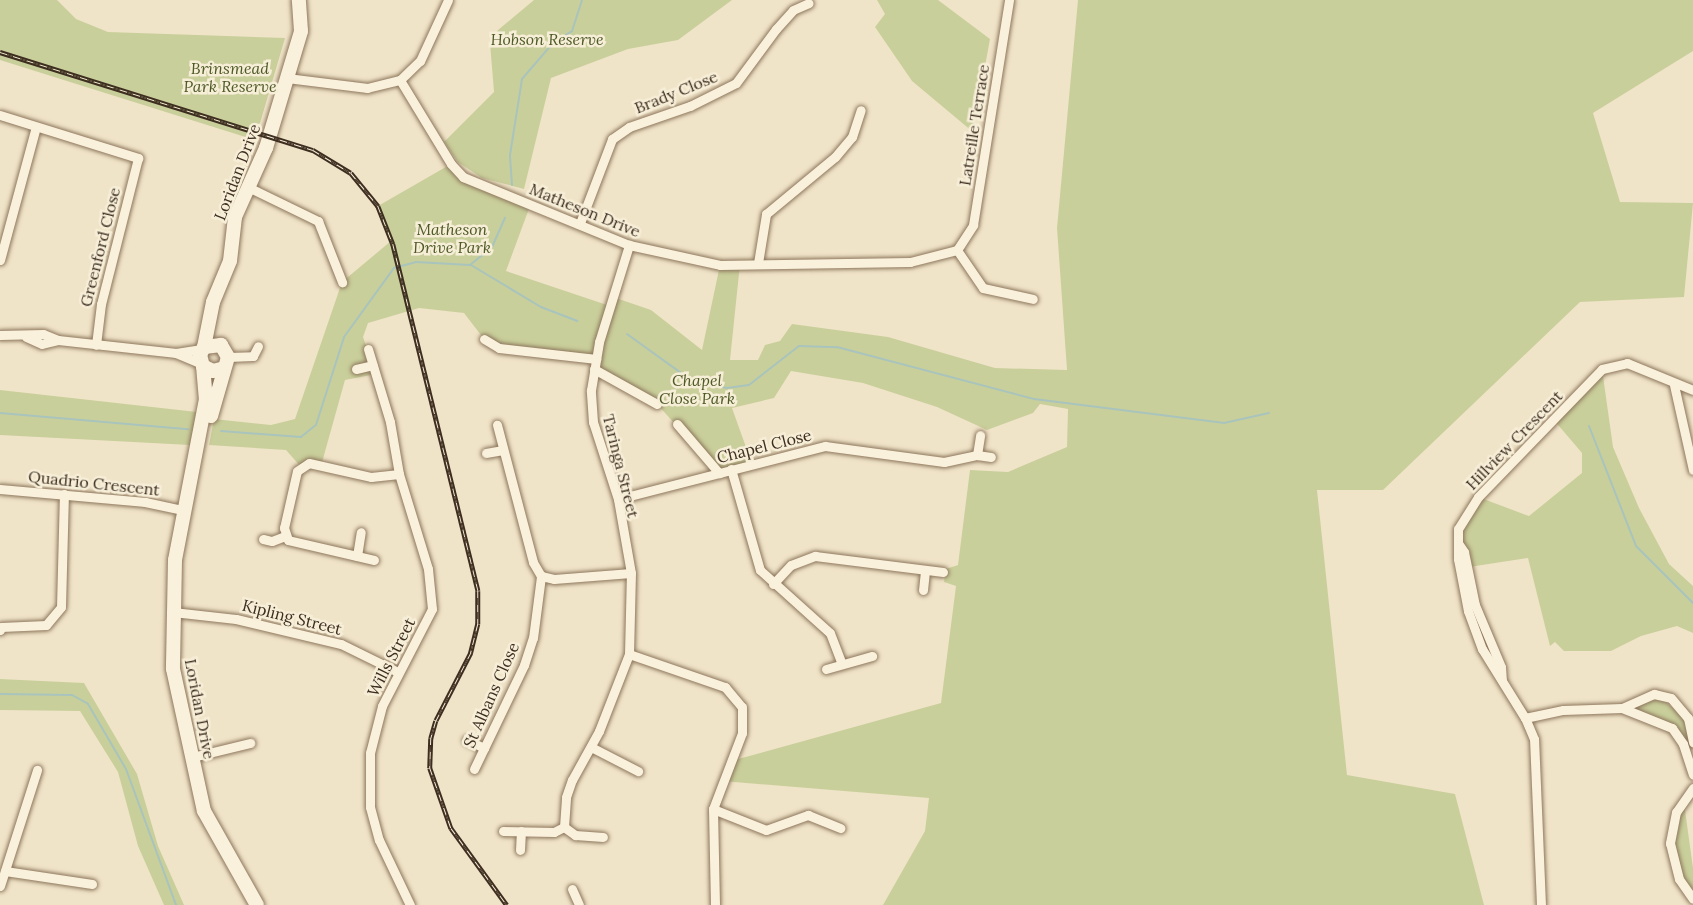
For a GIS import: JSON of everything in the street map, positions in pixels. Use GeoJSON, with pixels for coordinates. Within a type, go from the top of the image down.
{"type":"FeatureCollection","features":[{"type":"Feature","properties":{"kind":"street","name":"Loridan Drive"},"geometry":{"type":"LineString","coordinates":[[257,905],[211,828],[192,757],[173,669],[175,560],[207,390],[202,365],[203,348],[210,319],[230,261],[235,217],[250,188],[301,31],[299,0]]}},
{"type":"Feature","properties":{"kind":"street"},"geometry":{"type":"LineString","coordinates":[[287,78],[367,88],[400,80],[420,61],[448,0]]}},
{"type":"Feature","properties":{"kind":"street","name":"Latreille Terrace"},"geometry":{"type":"LineString","coordinates":[[957,250],[973,225],[1009,0]]}},
{"type":"Feature","properties":{"kind":"street","name":"Brady Close"},"geometry":{"type":"LineString","coordinates":[[580,223],[612,139],[629,127],[690,106],[736,83],[781,23],[793,10],[808,3]]}},
{"type":"Feature","properties":{"kind":"street","name":"Matheson Drive"},"geometry":{"type":"LineString","coordinates":[[400,80],[451,164],[462,177],[580,223],[629,245],[720,265],[910,262],[957,250]]}},
{"type":"Feature","properties":{"kind":"street"},"geometry":{"type":"LineString","coordinates":[[758,263],[766,214],[834,157],[852,137],[861,110]]}},
{"type":"Feature","properties":{"kind":"street"},"geometry":{"type":"LineString","coordinates":[[0,114],[36,127],[0,260]]}},
{"type":"Feature","properties":{"kind":"street","name":"Greenford Close"},"geometry":{"type":"LineString","coordinates":[[36,127],[138,158],[100,304],[96,345]]}},
{"type":"Feature","properties":{"kind":"street"},"geometry":{"type":"LineString","coordinates":[[250,188],[318,221],[342,282]]}},
{"type":"Feature","properties":{"kind":"street","name":"Taringa Street"},"geometry":{"type":"LineString","coordinates":[[564,827],[566,797],[591,747],[629,654],[630,573],[618,499],[593,422],[596,359],[629,245]]}},
{"type":"Feature","properties":{"kind":"street"},"geometry":{"type":"LineString","coordinates":[[957,250],[983,288],[1033,299]]}},
{"type":"Feature","properties":{"kind":"street"},"geometry":{"type":"LineString","coordinates":[[210,319],[226,358]]}},
{"type":"Feature","properties":{"kind":"street"},"geometry":{"type":"LineString","coordinates":[[0,335],[26,337],[42,344],[58,340],[176,353],[217,343],[226,358]]}},
{"type":"Feature","properties":{"kind":"street"},"geometry":{"type":"LineString","coordinates":[[484,339],[500,348],[596,359]]}},
{"type":"Feature","properties":{"kind":"street"},"geometry":{"type":"LineString","coordinates":[[176,353],[213,371],[226,358],[253,356],[258,346]]}},
{"type":"Feature","properties":{"kind":"street","name":"Wills Street"},"geometry":{"type":"LineString","coordinates":[[368,349],[390,422],[399,474],[428,569],[432,609],[399,672],[372,738],[370,797],[383,854],[410,905]]}},
{"type":"Feature","properties":{"kind":"street","name":"Loridan Drive"},"geometry":{"type":"LineString","coordinates":[[192,471],[226,358]]}},
{"type":"Feature","properties":{"kind":"street","name":"Hillview Crescent"},"geometry":{"type":"LineString","coordinates":[[1541,905],[1536,756],[1525,718],[1482,649],[1468,611],[1458,529],[1478,497],[1602,369],[1627,363],[1674,385],[1693,390]]}},
{"type":"Feature","properties":{"kind":"street"},"geometry":{"type":"LineString","coordinates":[[356,369],[373,365]]}},
{"type":"Feature","properties":{"kind":"street"},"geometry":{"type":"LineString","coordinates":[[594,369],[657,404]]}},
{"type":"Feature","properties":{"kind":"street"},"geometry":{"type":"LineString","coordinates":[[1674,385],[1693,470]]}},
{"type":"Feature","properties":{"kind":"street"},"geometry":{"type":"LineString","coordinates":[[677,424],[719,472]]}},
{"type":"Feature","properties":{"kind":"street"},"geometry":{"type":"LineString","coordinates":[[497,425],[533,562],[541,576],[554,579],[630,573]]}},
{"type":"Feature","properties":{"kind":"street"},"geometry":{"type":"LineString","coordinates":[[977,455],[980,435]]}},
{"type":"Feature","properties":{"kind":"street","name":"Chapel Close"},"geometry":{"type":"LineString","coordinates":[[618,499],[825,446],[944,462],[977,455],[991,457]]}},
{"type":"Feature","properties":{"kind":"street"},"geometry":{"type":"LineString","coordinates":[[486,453],[503,450]]}},
{"type":"Feature","properties":{"kind":"street"},"geometry":{"type":"LineString","coordinates":[[374,560],[294,542],[285,536],[284,528],[301,467],[309,463],[371,477],[399,474]]}},
{"type":"Feature","properties":{"kind":"street"},"geometry":{"type":"LineString","coordinates":[[731,469],[755,557],[773,584],[830,633],[842,664]]}},
{"type":"Feature","properties":{"kind":"street","name":"Quadrio Crescent"},"geometry":{"type":"LineString","coordinates":[[0,489],[64,494],[184,510]]}},
{"type":"Feature","properties":{"kind":"street"},"geometry":{"type":"LineString","coordinates":[[0,627],[46,625],[61,607],[64,494]]}},
{"type":"Feature","properties":{"kind":"street"},"geometry":{"type":"LineString","coordinates":[[357,556],[361,532]]}},
{"type":"Feature","properties":{"kind":"street"},"geometry":{"type":"LineString","coordinates":[[263,539],[272,541],[285,536]]}},
{"type":"Feature","properties":{"kind":"street"},"geometry":{"type":"LineString","coordinates":[[773,584],[791,565],[815,556],[943,572]]}},
{"type":"Feature","properties":{"kind":"street"},"geometry":{"type":"LineString","coordinates":[[923,590],[925,570]]}},
{"type":"Feature","properties":{"kind":"street","name":"St Albans Close"},"geometry":{"type":"LineString","coordinates":[[474,769],[529,650],[541,576]]}},
{"type":"Feature","properties":{"kind":"street","name":"Kipling Street"},"geometry":{"type":"LineString","coordinates":[[173,612],[236,619],[340,644],[399,672]]}},
{"type":"Feature","properties":{"kind":"street"},"geometry":{"type":"LineString","coordinates":[[629,654],[703,678],[737,697],[742,707],[742,733],[713,809],[715,905]]}},
{"type":"Feature","properties":{"kind":"street"},"geometry":{"type":"LineString","coordinates":[[826,669],[872,657]]}},
{"type":"Feature","properties":{"kind":"street"},"geometry":{"type":"LineString","coordinates":[[1525,718],[1563,710],[1622,708],[1654,694],[1671,698],[1688,718],[1693,742]]}},
{"type":"Feature","properties":{"kind":"street"},"geometry":{"type":"LineString","coordinates":[[1622,708],[1672,728],[1693,764]]}},
{"type":"Feature","properties":{"kind":"street"},"geometry":{"type":"LineString","coordinates":[[467,740],[484,748]]}},
{"type":"Feature","properties":{"kind":"street"},"geometry":{"type":"LineString","coordinates":[[192,757],[250,743]]}},
{"type":"Feature","properties":{"kind":"street"},"geometry":{"type":"LineString","coordinates":[[591,747],[638,771]]}},
{"type":"Feature","properties":{"kind":"street"},"geometry":{"type":"LineString","coordinates":[[0,886],[37,770]]}},
{"type":"Feature","properties":{"kind":"street"},"geometry":{"type":"LineString","coordinates":[[1693,788],[1676,812],[1670,843],[1678,879],[1693,899]]}},
{"type":"Feature","properties":{"kind":"street"},"geometry":{"type":"LineString","coordinates":[[713,809],[766,830],[808,815],[840,828]]}},
{"type":"Feature","properties":{"kind":"street"},"geometry":{"type":"LineString","coordinates":[[503,831],[554,832],[564,827],[575,835],[603,837]]}},
{"type":"Feature","properties":{"kind":"street"},"geometry":{"type":"LineString","coordinates":[[520,850],[521,831]]}},
{"type":"Feature","properties":{"kind":"street"},"geometry":{"type":"LineString","coordinates":[[4,871],[92,884]]}},
{"type":"Feature","properties":{"kind":"street"},"geometry":{"type":"LineString","coordinates":[[572,890],[579,905]]}},
{"type":"Feature","properties":{"kind":"green space","name":"Brinsmead Park Reserve"},"geometry":{"type":"Polygon","coordinates":[[[0,0],[57,0],[76,19],[108,32],[285,38],[255,140],[0,60],[0,0]]]}},
{"type":"Feature","properties":{"kind":"green space","name":"Hobson Reserve"},"geometry":{"type":"Polygon","coordinates":[[[534,0],[732,0],[678,40],[628,49],[551,78],[524,189],[482,178],[458,162],[444,142],[494,92],[490,43],[498,30],[534,0]]]}},
{"type":"Feature","properties":{"kind":"green space"},"geometry":{"type":"Polygon","coordinates":[[[877,0],[938,0],[990,39],[973,132],[912,81],[875,27],[885,14],[877,0]]]}},
{"type":"Feature","properties":{"kind":"green space"},"geometry":{"type":"Polygon","coordinates":[[[1078,0],[1693,0],[1693,51],[1593,113],[1620,202],[1693,203],[1684,297],[1580,302],[1383,490],[1317,490],[1347,775],[1455,794],[1484,905],[883,905],[925,831],[929,798],[722,781],[731,761],[941,703],[956,586],[944,582],[946,569],[958,565],[970,470],[1008,472],[1067,447],[1068,409],[1040,404],[1033,413],[987,430],[937,407],[863,383],[791,371],[774,398],[732,408],[752,464],[719,473],[657,404],[600,373],[595,359],[499,348],[484,339],[464,313],[419,308],[368,323],[363,337],[376,374],[345,380],[321,466],[301,467],[286,450],[209,445],[214,419],[271,425],[295,419],[342,282],[391,241],[378,206],[451,164],[463,177],[530,206],[506,271],[610,306],[613,297],[651,310],[702,350],[720,265],[740,264],[730,360],[758,360],[765,345],[780,341],[792,324],[888,337],[995,368],[1067,370],[1057,228],[1078,0]]]}},
{"type":"Feature","properties":{"kind":"green space"},"geometry":{"type":"Polygon","coordinates":[[[1602,369],[1613,447],[1639,508],[1669,564],[1693,586],[1693,633],[1677,626],[1641,636],[1611,651],[1564,651],[1555,642],[1550,646],[1528,558],[1469,567],[1458,529],[1478,497],[1529,516],[1582,473],[1582,453],[1553,419],[1602,369]]]}},
{"type":"Feature","properties":{"kind":"green space"},"geometry":{"type":"Polygon","coordinates":[[[0,390],[197,412],[190,445],[0,435],[0,390]]]}},
{"type":"Feature","properties":{"kind":"green space"},"geometry":{"type":"Polygon","coordinates":[[[0,679],[84,683],[137,774],[158,846],[184,905],[164,905],[138,846],[118,772],[80,711],[0,710],[0,679]]]}},
{"type":"Feature","properties":{"kind":"green space"},"geometry":{"type":"Polygon","coordinates":[[[1648,698],[1663,700],[1680,714],[1687,725],[1690,753],[1685,739],[1673,725],[1634,709],[1648,698]]]}},
{"type":"Feature","properties":{"kind":"green space"},"geometry":{"type":"Polygon","coordinates":[[[1684,803],[1693,868],[1693,892],[1678,873],[1672,843],[1684,803]]]}},
{"type":"Feature","properties":{"kind":"waterway"},"geometry":{"type":"LineString","coordinates":[[512,185],[510,155],[522,79],[553,43],[572,31],[582,0]]}},
{"type":"Feature","properties":{"kind":"waterway"},"geometry":{"type":"LineString","coordinates":[[221,431],[301,437],[316,425],[344,337],[394,268],[416,262],[470,265],[492,247],[505,218]]}},
{"type":"Feature","properties":{"kind":"waterway"},"geometry":{"type":"LineString","coordinates":[[471,265],[541,307],[577,321]]}},
{"type":"Feature","properties":{"kind":"waterway"},"geometry":{"type":"LineString","coordinates":[[627,334],[688,378],[727,388],[749,385],[799,346],[837,347],[1034,399],[1224,423],[1269,413]]}},
{"type":"Feature","properties":{"kind":"waterway"},"geometry":{"type":"LineString","coordinates":[[0,413],[188,429]]}},
{"type":"Feature","properties":{"kind":"waterway"},"geometry":{"type":"LineString","coordinates":[[1589,426],[1636,546],[1693,603]]}},
{"type":"Feature","properties":{"kind":"waterway"},"geometry":{"type":"LineString","coordinates":[[0,694],[72,695],[88,704],[126,769],[176,905]]}},
{"type":"Feature","properties":{"kind":"railway"},"geometry":{"type":"LineString","coordinates":[[0,52],[313,150],[351,173],[378,206],[393,244],[478,591],[478,624],[471,653],[436,721],[431,738],[430,768],[451,828],[507,905]]}},
{"type":"Feature","properties":{"kind":"park label","name":"Matheson Drive Park"},"geometry":{"type":"Point","coordinates":[452,238]}},
{"type":"Feature","properties":{"kind":"park label","name":"Chapel Close Park"},"geometry":{"type":"Point","coordinates":[697,389]}}]}
